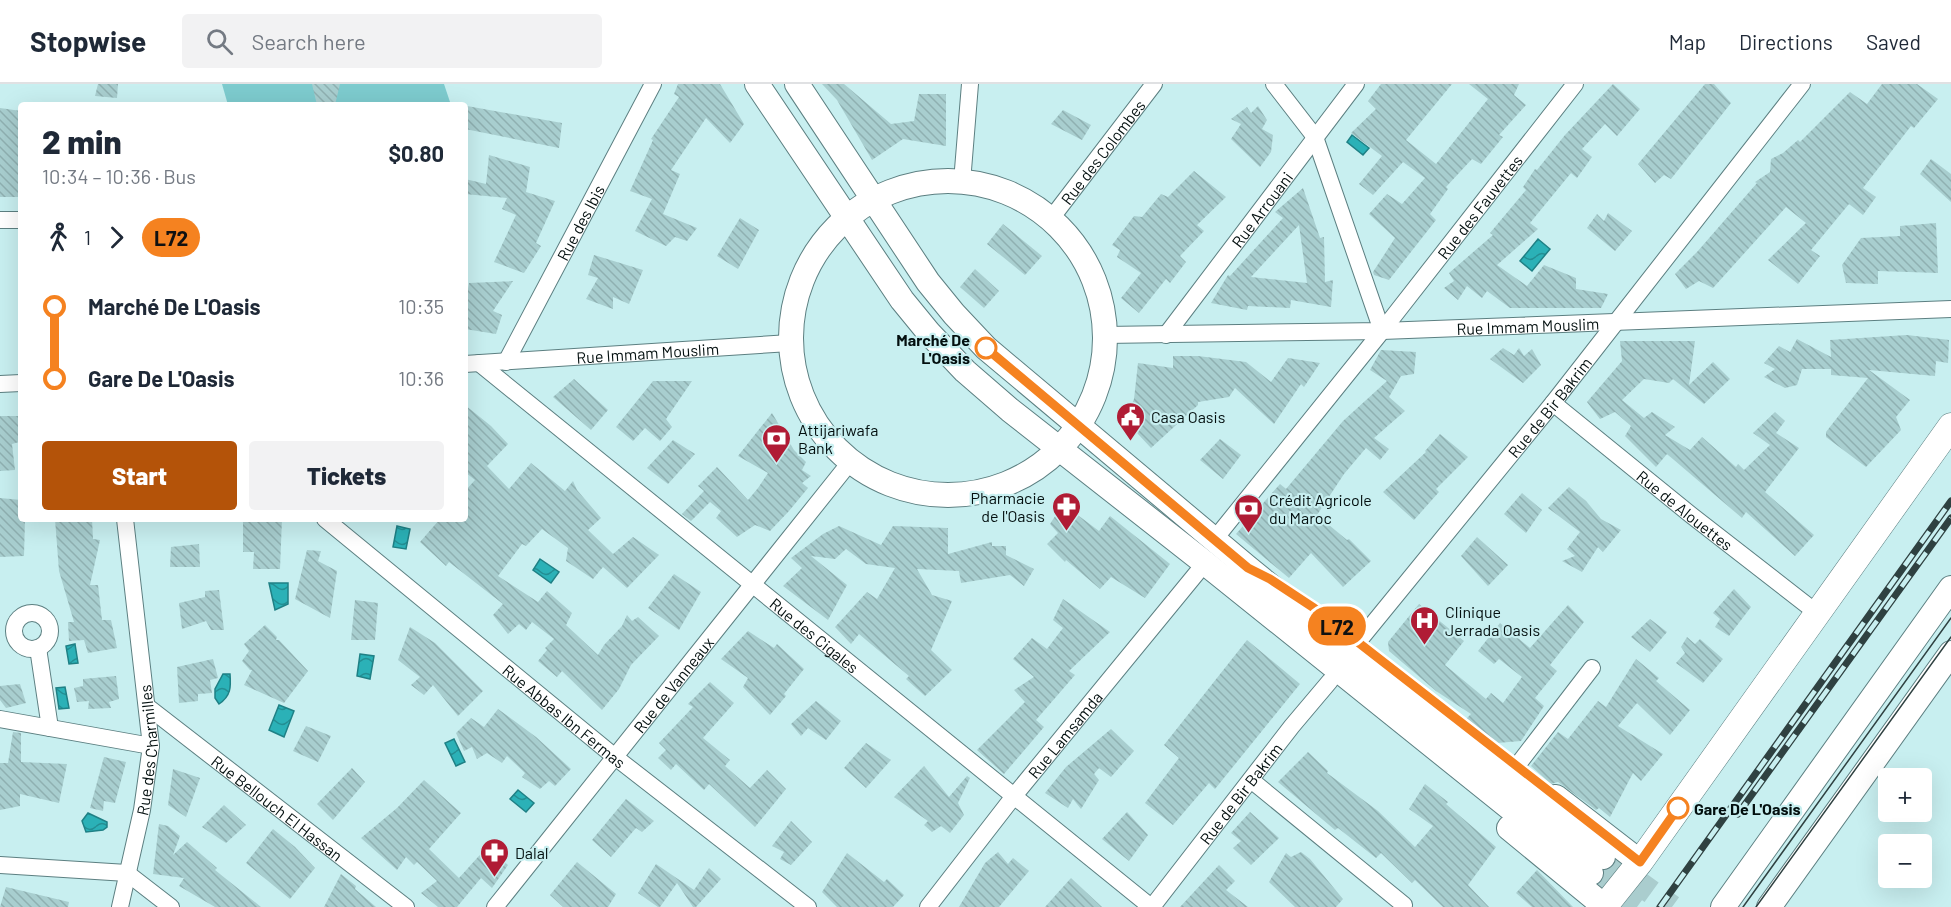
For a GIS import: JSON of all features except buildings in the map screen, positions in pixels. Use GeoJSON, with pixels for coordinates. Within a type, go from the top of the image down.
{"type":"FeatureCollection","features":[{"type":"Feature","properties":{"kind":"main road"},"geometry":{"type":"LineString","coordinates":[[1604,907],[1640,862],[1951,426]]}},
{"type":"Feature","properties":{"kind":"street","name":"Rue des Ibis"},"geometry":{"type":"LineString","coordinates":[[506,362],[653,84]]}},
{"type":"Feature","properties":{"kind":"street"},"geometry":{"type":"LineString","coordinates":[[757,84],[902,300],[965,371],[1254,602],[1597,865],[986,348],[928,282],[797,84]]}},
{"type":"Feature","properties":{"kind":"street"},"geometry":{"type":"LineString","coordinates":[[962,182],[969,84]]}},
{"type":"Feature","properties":{"kind":"street","name":"Rue des Colombes"},"geometry":{"type":"LineString","coordinates":[[1050,220],[1154,84]]}},
{"type":"Feature","properties":{"kind":"street"},"geometry":{"type":"LineString","coordinates":[[1274,84],[1315,137],[1382,331]]}},
{"type":"Feature","properties":{"kind":"street","name":"Rue Arrouani"},"geometry":{"type":"LineString","coordinates":[[1166,335],[1356,84]]}},
{"type":"Feature","properties":{"kind":"street","name":"Rue des Fauvettes"},"geometry":{"type":"LineString","coordinates":[[1214,540],[1382,331],[1575,84]]}},
{"type":"Feature","properties":{"kind":"street","name":"Rue de Bir Bakrim"},"geometry":{"type":"LineString","coordinates":[[1358,642],[1553,403],[1802,84]]}},
{"type":"Feature","properties":{"kind":"street"},"geometry":{"type":"LineString","coordinates":[[940,182],[962,182],[1014,196],[1050,220],[1071,242],[1092,276],[1103,315],[1105,335],[1098,386],[1090,405],[1060,449],[1019,478],[999,487],[958,495],[915,492],[895,486],[875,478],[850,461],[827,439],[810,414],[795,376],[790,343],[794,304],[802,279],[824,242],[848,217],[873,199],[918,184],[940,182]]}},
{"type":"Feature","properties":{"kind":"street"},"geometry":{"type":"LineString","coordinates":[[0,220],[18,220]]}},
{"type":"Feature","properties":{"kind":"street","name":"Rue Immam Mouslim"},"geometry":{"type":"LineString","coordinates":[[1105,335],[1382,331],[1951,309]]}},
{"type":"Feature","properties":{"kind":"street","name":"Rue Immam Mouslim"},"geometry":{"type":"LineString","coordinates":[[472,364],[790,343]]}},
{"type":"Feature","properties":{"kind":"street","name":"Rue des Cigales"},"geometry":{"type":"LineString","coordinates":[[472,364],[753,584],[1152,907]]}},
{"type":"Feature","properties":{"kind":"street"},"geometry":{"type":"LineString","coordinates":[[0,384],[18,382]]}},
{"type":"Feature","properties":{"kind":"street","name":"Rue de Alouettes"},"geometry":{"type":"LineString","coordinates":[[1553,403],[1817,613]]}},
{"type":"Feature","properties":{"kind":"street","name":"Rue de Vanneaux"},"geometry":{"type":"LineString","coordinates":[[495,907],[850,461]]}},
{"type":"Feature","properties":{"kind":"street","name":"Rue des Charmilles"},"geometry":{"type":"LineString","coordinates":[[120,907],[142,810],[151,746],[125,522]]}},
{"type":"Feature","properties":{"kind":"street","name":"Rue Abbas Ibn Fermas"},"geometry":{"type":"LineString","coordinates":[[329,522],[615,757],[808,907]]}},
{"type":"Feature","properties":{"kind":"street","name":"Rue Lamsamda"},"geometry":{"type":"LineString","coordinates":[[928,907],[1014,796],[1205,563]]}},
{"type":"Feature","properties":{"kind":"street"},"geometry":{"type":"LineString","coordinates":[[1248,568],[1299,597],[1640,862]]}},
{"type":"Feature","properties":{"kind":"street"},"geometry":{"type":"LineString","coordinates":[[1723,907],[1951,588]]}},
{"type":"Feature","properties":{"kind":"street"},"geometry":{"type":"LineString","coordinates":[[1254,602],[1287,644],[1604,907]]}},
{"type":"Feature","properties":{"kind":"street"},"geometry":{"type":"LineString","coordinates":[[38,648],[51,728]]}},
{"type":"Feature","properties":{"kind":"street"},"geometry":{"type":"LineString","coordinates":[[1769,907],[1951,653]]}},
{"type":"Feature","properties":{"kind":"street"},"geometry":{"type":"LineString","coordinates":[[1516,767],[1592,668]]}},
{"type":"Feature","properties":{"kind":"street","name":"Rue de Bir Bakrim"},"geometry":{"type":"LineString","coordinates":[[1152,907],[1330,681]]}},
{"type":"Feature","properties":{"kind":"street","name":"Rue Bellouch El Hassan"},"geometry":{"type":"LineString","coordinates":[[148,707],[406,907]]}},
{"type":"Feature","properties":{"kind":"street"},"geometry":{"type":"LineString","coordinates":[[0,719],[151,746]]}},
{"type":"Feature","properties":{"kind":"street"},"geometry":{"type":"LineString","coordinates":[[1251,780],[1404,905]]}},
{"type":"Feature","properties":{"kind":"street"},"geometry":{"type":"LineString","coordinates":[[0,865],[128,873],[171,907]]}},
{"type":"Feature","properties":{"kind":"shaded area"},"geometry":{"type":"Polygon","coordinates":[[[222,84],[444,84],[450,102],[227,102],[222,84]]]}},
{"type":"Feature","properties":{"kind":"water"},"geometry":{"type":"Polygon","coordinates":[[[1352,135],[1369,148],[1363,155],[1347,142],[1352,135]]]}},
{"type":"Feature","properties":{"kind":"water"},"geometry":{"type":"Polygon","coordinates":[[[1538,239],[1550,249],[1532,271],[1520,261],[1538,239]]]}},
{"type":"Feature","properties":{"kind":"water"},"geometry":{"type":"Polygon","coordinates":[[[397,526],[410,529],[406,549],[393,547],[397,526]]]}},
{"type":"Feature","properties":{"kind":"water"},"geometry":{"type":"Polygon","coordinates":[[[540,559],[559,572],[551,583],[533,570],[540,559]]]}},
{"type":"Feature","properties":{"kind":"water"},"geometry":{"type":"Polygon","coordinates":[[[269,583],[288,583],[288,604],[275,610],[269,583]]]}},
{"type":"Feature","properties":{"kind":"water"},"geometry":{"type":"Polygon","coordinates":[[[75,644],[78,663],[69,664],[66,646],[75,644]]]}},
{"type":"Feature","properties":{"kind":"water"},"geometry":{"type":"Polygon","coordinates":[[[360,654],[374,656],[370,679],[357,676],[360,654]]]}},
{"type":"Feature","properties":{"kind":"water"},"geometry":{"type":"Polygon","coordinates":[[[223,674],[230,674],[230,687],[226,698],[219,704],[215,698],[215,689],[223,674]]]}},
{"type":"Feature","properties":{"kind":"water"},"geometry":{"type":"Polygon","coordinates":[[[65,687],[69,708],[59,709],[56,688],[65,687]]]}},
{"type":"Feature","properties":{"kind":"water"},"geometry":{"type":"Polygon","coordinates":[[[279,705],[294,711],[284,737],[269,730],[279,705]]]}},
{"type":"Feature","properties":{"kind":"water"},"geometry":{"type":"Polygon","coordinates":[[[454,739],[465,762],[456,766],[445,743],[454,739]]]}},
{"type":"Feature","properties":{"kind":"water"},"geometry":{"type":"Polygon","coordinates":[[[518,790],[534,803],[526,812],[510,799],[518,790]]]}},
{"type":"Feature","properties":{"kind":"water"},"geometry":{"type":"Polygon","coordinates":[[[88,813],[107,822],[107,827],[103,830],[86,832],[82,821],[88,813]]]}},
{"type":"Feature","properties":{"kind":"tunnel"},"geometry":{"type":"LineString","coordinates":[[1603,857],[1672,907]]}},
{"type":"Feature","properties":{"kind":"tunnel"},"geometry":{"type":"LineString","coordinates":[[1591,873],[1637,907]]}},
{"type":"Feature","properties":{"kind":"tram line"},"geometry":{"type":"LineString","coordinates":[[1743,907],[1951,618]]}},
{"type":"Feature","properties":{"kind":"tram line"},"geometry":{"type":"LineString","coordinates":[[1756,907],[1951,637]]}},
{"type":"Feature","properties":{"kind":"railway"},"geometry":{"type":"LineString","coordinates":[[1660,907],[1951,501]]}},
{"type":"Feature","properties":{"kind":"railway"},"geometry":{"type":"LineString","coordinates":[[1738,814],[1951,518]]}},
{"type":"Feature","properties":{"kind":"bus line","name":"L72"},"geometry":{"type":"LineString","coordinates":[[986,348],[1248,568],[1270,579],[1314,608],[1640,862],[1678,808]]}},
{"type":"Feature","properties":{"kind":"place","name":"Marché De L'Oasis"},"geometry":{"type":"Point","coordinates":[986,348]}},
{"type":"Feature","properties":{"kind":"place","name":"Casa Oasis"},"geometry":{"type":"Point","coordinates":[1130,442]}},
{"type":"Feature","properties":{"kind":"place","name":"Attijariwafa Bank"},"geometry":{"type":"Point","coordinates":[777,464]}},
{"type":"Feature","properties":{"kind":"place","name":"Pharmacie de l'Oasis"},"geometry":{"type":"Point","coordinates":[1066,532]}},
{"type":"Feature","properties":{"kind":"place","name":"Crédit Agricole du Maroc"},"geometry":{"type":"Point","coordinates":[1248,534]}},
{"type":"Feature","properties":{"kind":"place","name":"Clinique Jerrada Oasis"},"geometry":{"type":"Point","coordinates":[1424,646]}},
{"type":"Feature","properties":{"kind":"place","name":"Gare De L'Oasis"},"geometry":{"type":"Point","coordinates":[1678,808]}},
{"type":"Feature","properties":{"kind":"place","name":"Dalal"},"geometry":{"type":"Point","coordinates":[494,878]}}]}
